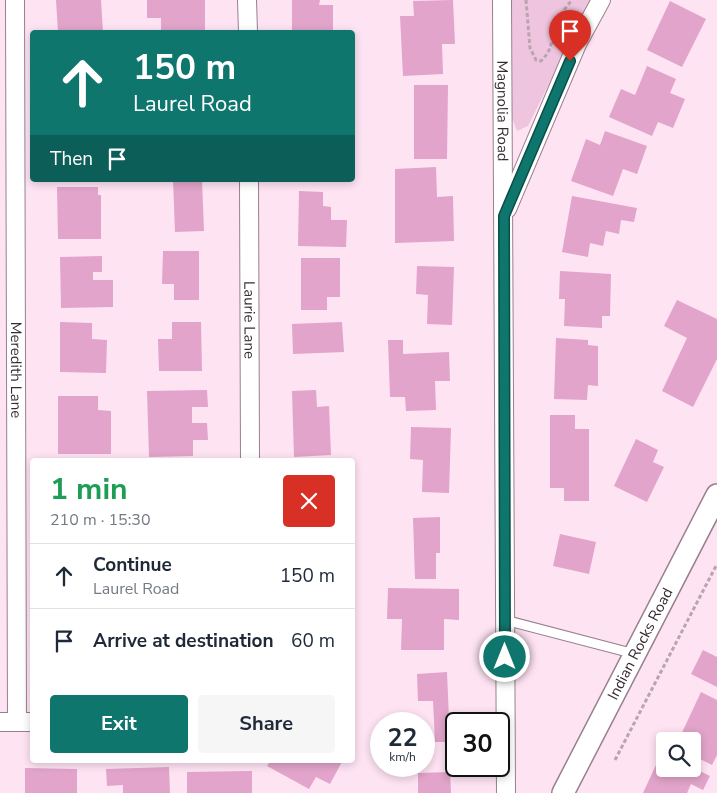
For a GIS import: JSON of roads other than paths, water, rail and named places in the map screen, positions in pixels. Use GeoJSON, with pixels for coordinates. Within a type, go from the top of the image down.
{"type":"FeatureCollection","features":[{"type":"Feature","properties":{"kind":"street","name":"Meredith Lane"},"geometry":{"type":"LineString","coordinates":[[15,0],[17,722]]}},
{"type":"Feature","properties":{"kind":"street"},"geometry":{"type":"LineString","coordinates":[[248,0],[248,30]]}},
{"type":"Feature","properties":{"kind":"street","name":"Magnolia Road"},"geometry":{"type":"LineString","coordinates":[[502,0],[506,793]]}},
{"type":"Feature","properties":{"kind":"street"},"geometry":{"type":"LineString","coordinates":[[504,216],[577,44],[601,0]]}},
{"type":"Feature","properties":{"kind":"street","name":"Laurie Lane"},"geometry":{"type":"LineString","coordinates":[[249,182],[250,458]]}},
{"type":"Feature","properties":{"kind":"street","name":"Indian Rocks Road"},"geometry":{"type":"LineString","coordinates":[[563,793],[717,495]]}},
{"type":"Feature","properties":{"kind":"lane"},"geometry":{"type":"LineString","coordinates":[[505,620],[635,654]]}}]}
